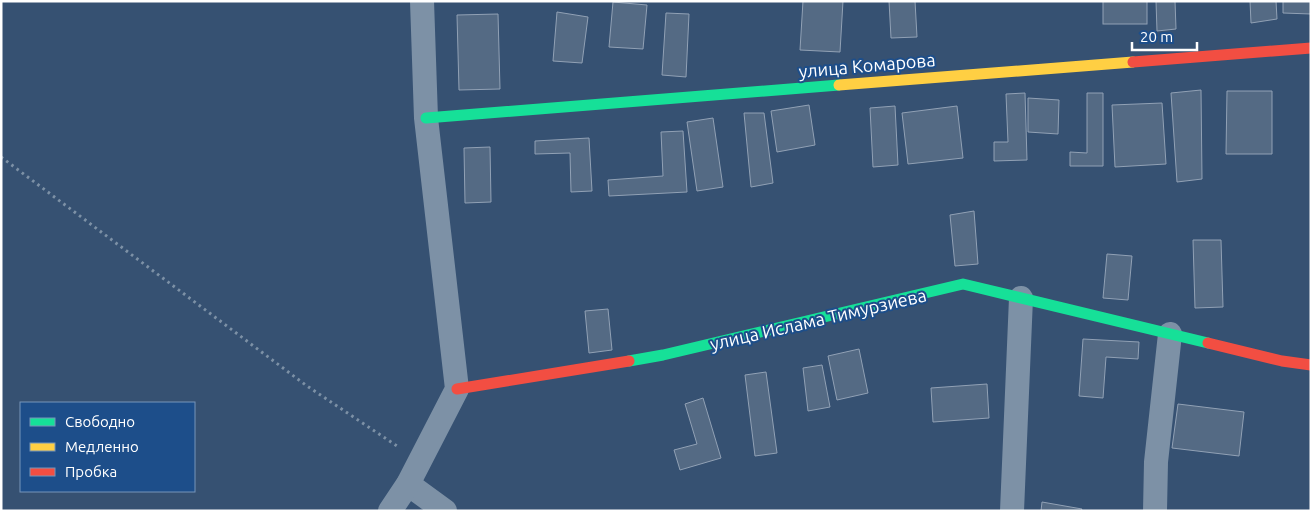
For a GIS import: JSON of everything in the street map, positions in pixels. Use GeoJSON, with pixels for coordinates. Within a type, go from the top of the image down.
{"type":"FeatureCollection","features":[{"type":"Feature","properties":{"kind":"street"},"geometry":{"type":"LineString","coordinates":[[390,511],[408,484],[458,389],[426,118],[422,1]]}},
{"type":"Feature","properties":{"kind":"street","name":"улица Комарова"},"geometry":{"type":"LineString","coordinates":[[426,118],[949,75],[1311,48]]}},
{"type":"Feature","properties":{"kind":"street","name":"улица Ислама Тимурзиева"},"geometry":{"type":"LineString","coordinates":[[458,389],[663,355],[963,284],[1282,361],[1311,365]]}},
{"type":"Feature","properties":{"kind":"street"},"geometry":{"type":"LineString","coordinates":[[1012,511],[1021,298]]}},
{"type":"Feature","properties":{"kind":"street"},"geometry":{"type":"LineString","coordinates":[[1155,511],[1156,462],[1170,334]]}},
{"type":"Feature","properties":{"kind":"street"},"geometry":{"type":"LineString","coordinates":[[408,484],[445,511]]}},
{"type":"Feature","properties":{"kind":"path"},"geometry":{"type":"LineString","coordinates":[[1,157],[307,386],[420,461]]}},
{"type":"Feature","properties":{"kind":"building"},"geometry":{"type":"Polygon","coordinates":[[[803,1],[843,1],[840,52],[800,50],[803,1]]]}},
{"type":"Feature","properties":{"kind":"building"},"geometry":{"type":"Polygon","coordinates":[[[889,1],[915,1],[917,37],[891,38],[889,1]]]}},
{"type":"Feature","properties":{"kind":"building"},"geometry":{"type":"Polygon","coordinates":[[[1103,1],[1147,1],[1147,24],[1103,24],[1103,1]]]}},
{"type":"Feature","properties":{"kind":"building"},"geometry":{"type":"Polygon","coordinates":[[[1156,1],[1175,1],[1176,29],[1157,31],[1156,1]]]}},
{"type":"Feature","properties":{"kind":"building"},"geometry":{"type":"Polygon","coordinates":[[[1250,1],[1276,1],[1277,19],[1251,23],[1250,1]]]}},
{"type":"Feature","properties":{"kind":"building"},"geometry":{"type":"Polygon","coordinates":[[[1283,1],[1311,1],[1311,14],[1283,13],[1283,1]]]}},
{"type":"Feature","properties":{"kind":"building"},"geometry":{"type":"Polygon","coordinates":[[[613,2],[647,5],[643,49],[609,47],[613,2]]]}},
{"type":"Feature","properties":{"kind":"building"},"geometry":{"type":"Polygon","coordinates":[[[557,12],[588,17],[582,63],[553,61],[557,12]]]}},
{"type":"Feature","properties":{"kind":"building"},"geometry":{"type":"Polygon","coordinates":[[[666,13],[689,14],[686,77],[662,75],[666,13]]]}},
{"type":"Feature","properties":{"kind":"building"},"geometry":{"type":"Polygon","coordinates":[[[498,14],[500,89],[459,90],[457,15],[498,14]]]}},
{"type":"Feature","properties":{"kind":"building"},"geometry":{"type":"Polygon","coordinates":[[[1201,90],[1202,179],[1177,182],[1171,93],[1201,90]]]}},
{"type":"Feature","properties":{"kind":"building"},"geometry":{"type":"Polygon","coordinates":[[[1227,91],[1272,91],[1272,154],[1226,154],[1227,91]]]}},
{"type":"Feature","properties":{"kind":"building"},"geometry":{"type":"Polygon","coordinates":[[[1025,93],[1027,160],[994,161],[994,142],[1008,142],[1006,94],[1025,93]]]}},
{"type":"Feature","properties":{"kind":"building"},"geometry":{"type":"Polygon","coordinates":[[[1087,93],[1103,93],[1103,166],[1070,166],[1070,152],[1087,153],[1087,93]]]}},
{"type":"Feature","properties":{"kind":"building"},"geometry":{"type":"Polygon","coordinates":[[[1028,98],[1059,100],[1058,134],[1028,132],[1028,98]]]}},
{"type":"Feature","properties":{"kind":"building"},"geometry":{"type":"Polygon","coordinates":[[[1162,103],[1166,164],[1115,167],[1112,105],[1162,103]]]}},
{"type":"Feature","properties":{"kind":"building"},"geometry":{"type":"Polygon","coordinates":[[[809,105],[815,145],[777,152],[771,111],[809,105]]]}},
{"type":"Feature","properties":{"kind":"building"},"geometry":{"type":"Polygon","coordinates":[[[895,106],[898,165],[873,167],[870,108],[895,106]]]}},
{"type":"Feature","properties":{"kind":"building"},"geometry":{"type":"Polygon","coordinates":[[[957,106],[963,158],[908,164],[902,113],[957,106]]]}},
{"type":"Feature","properties":{"kind":"building"},"geometry":{"type":"Polygon","coordinates":[[[744,113],[764,113],[773,183],[751,187],[744,113]]]}},
{"type":"Feature","properties":{"kind":"building"},"geometry":{"type":"Polygon","coordinates":[[[713,118],[723,187],[697,191],[687,122],[713,118]]]}},
{"type":"Feature","properties":{"kind":"building"},"geometry":{"type":"Polygon","coordinates":[[[683,131],[687,192],[609,196],[608,180],[663,176],[661,132],[683,131]]]}},
{"type":"Feature","properties":{"kind":"building"},"geometry":{"type":"Polygon","coordinates":[[[589,138],[592,191],[571,192],[570,153],[535,154],[535,141],[589,138]]]}},
{"type":"Feature","properties":{"kind":"building"},"geometry":{"type":"Polygon","coordinates":[[[490,147],[491,202],[465,203],[464,148],[490,147]]]}},
{"type":"Feature","properties":{"kind":"building"},"geometry":{"type":"Polygon","coordinates":[[[974,211],[978,264],[955,266],[950,215],[974,211]]]}},
{"type":"Feature","properties":{"kind":"building"},"geometry":{"type":"Polygon","coordinates":[[[1193,240],[1221,240],[1223,307],[1195,308],[1193,240]]]}},
{"type":"Feature","properties":{"kind":"building"},"geometry":{"type":"Polygon","coordinates":[[[1107,254],[1132,256],[1128,300],[1103,298],[1107,254]]]}},
{"type":"Feature","properties":{"kind":"building"},"geometry":{"type":"Polygon","coordinates":[[[608,309],[612,350],[589,353],[585,311],[608,309]]]}},
{"type":"Feature","properties":{"kind":"building"},"geometry":{"type":"Polygon","coordinates":[[[1083,339],[1139,342],[1138,359],[1106,357],[1103,398],[1079,396],[1083,339]]]}},
{"type":"Feature","properties":{"kind":"building"},"geometry":{"type":"Polygon","coordinates":[[[859,349],[868,393],[837,400],[828,356],[859,349]]]}},
{"type":"Feature","properties":{"kind":"building"},"geometry":{"type":"Polygon","coordinates":[[[822,365],[830,407],[808,411],[803,368],[822,365]]]}},
{"type":"Feature","properties":{"kind":"building"},"geometry":{"type":"Polygon","coordinates":[[[766,372],[777,453],[755,456],[745,375],[766,372]]]}},
{"type":"Feature","properties":{"kind":"building"},"geometry":{"type":"Polygon","coordinates":[[[987,384],[989,418],[933,422],[931,388],[987,384]]]}},
{"type":"Feature","properties":{"kind":"building"},"geometry":{"type":"Polygon","coordinates":[[[703,398],[721,458],[680,470],[674,450],[697,444],[685,404],[703,398]]]}},
{"type":"Feature","properties":{"kind":"building"},"geometry":{"type":"Polygon","coordinates":[[[1178,404],[1244,412],[1239,456],[1172,448],[1178,404]]]}},
{"type":"Feature","properties":{"kind":"building"},"geometry":{"type":"Polygon","coordinates":[[[1042,502],[1082,509],[1081,511],[1041,511],[1042,502]]]}},
{"type":"Feature","properties":{"kind":"traffic: fast"},"geometry":{"type":"LineString","coordinates":[[426,118],[839,85]]}},
{"type":"Feature","properties":{"kind":"traffic: fast"},"geometry":{"type":"LineString","coordinates":[[629,361],[663,355],[963,284],[1208,343]]}},
{"type":"Feature","properties":{"kind":"traffic: slow"},"geometry":{"type":"LineString","coordinates":[[839,85],[1133,62]]}},
{"type":"Feature","properties":{"kind":"traffic: jam"},"geometry":{"type":"LineString","coordinates":[[1133,62],[1311,48]]}},
{"type":"Feature","properties":{"kind":"traffic: jam"},"geometry":{"type":"LineString","coordinates":[[1208,343],[1282,361],[1311,365]]}},
{"type":"Feature","properties":{"kind":"traffic: jam"},"geometry":{"type":"LineString","coordinates":[[457,389],[629,361]]}}]}
